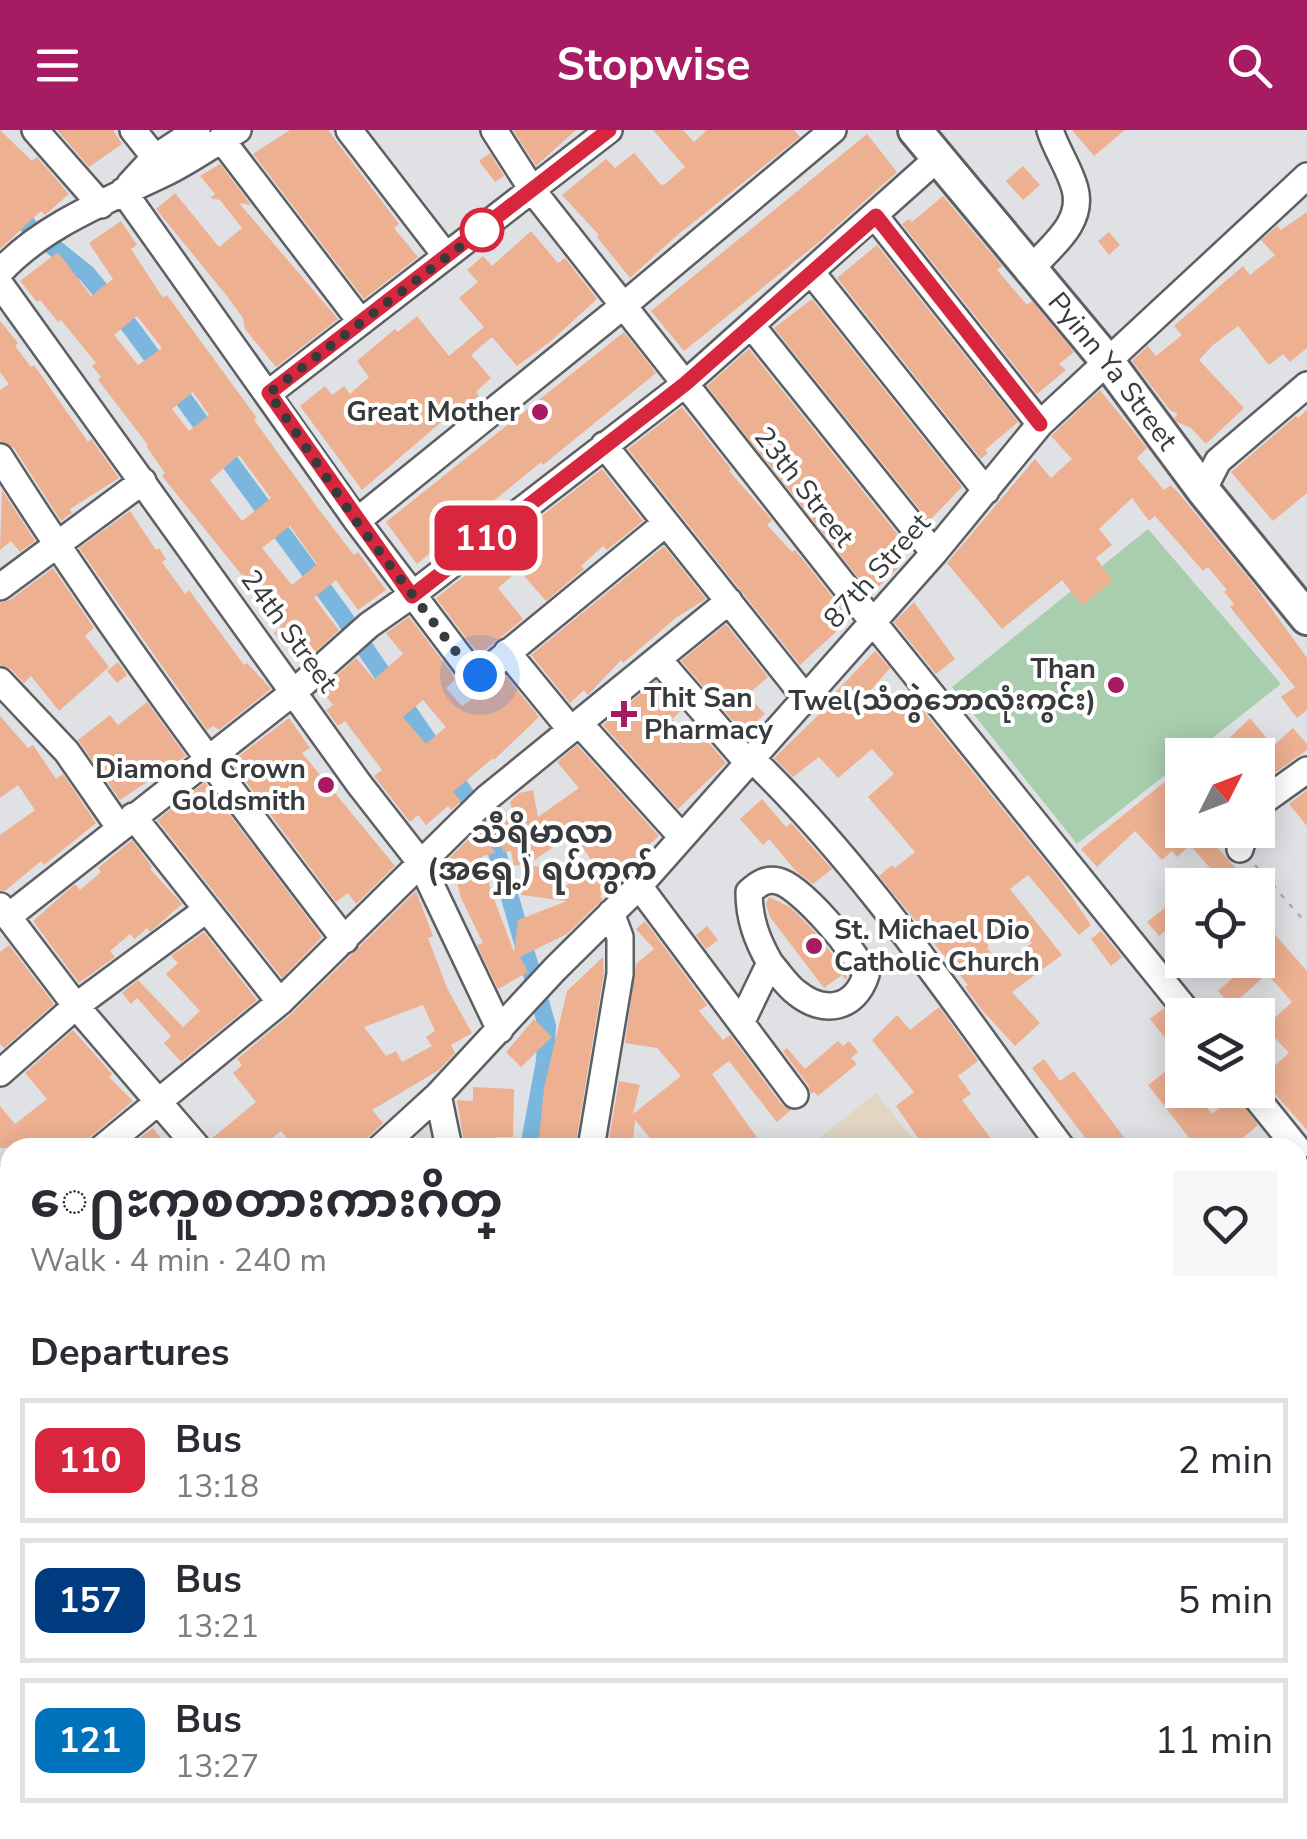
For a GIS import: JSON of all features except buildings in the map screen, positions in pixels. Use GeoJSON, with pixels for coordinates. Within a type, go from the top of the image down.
{"type":"FeatureCollection","features":[{"type":"Feature","properties":{"kind":"main road","name":"Pyinn Ya Street"},"geometry":{"type":"LineString","coordinates":[[915,130],[1108,362],[1203,490],[1307,618]]}},
{"type":"Feature","properties":{"kind":"street"},"geometry":{"type":"LineString","coordinates":[[36,130],[112,198],[269,393],[356,521],[473,674],[480,675],[666,522]]}},
{"type":"Feature","properties":{"kind":"street"},"geometry":{"type":"LineString","coordinates":[[133,130],[161,166]]}},
{"type":"Feature","properties":{"kind":"street"},"geometry":{"type":"LineString","coordinates":[[349,130],[446,256]]}},
{"type":"Feature","properties":{"kind":"street","name":"23th Street"},"geometry":{"type":"LineString","coordinates":[[494,130],[533,192],[872,622],[1176,998]]}},
{"type":"Feature","properties":{"kind":"street"},"geometry":{"type":"LineString","coordinates":[[269,393],[609,130]]}},
{"type":"Feature","properties":{"kind":"street"},"geometry":{"type":"LineString","coordinates":[[356,521],[833,130]]}},
{"type":"Feature","properties":{"kind":"street"},"geometry":{"type":"LineString","coordinates":[[1030,268],[1070,226],[1077,210],[1076,189],[1050,130]]}},
{"type":"Feature","properties":{"kind":"street"},"geometry":{"type":"LineString","coordinates":[[1,271],[64,224],[219,133],[360,322]]}},
{"type":"Feature","properties":{"kind":"street"},"geometry":{"type":"LineString","coordinates":[[190,1138],[76,1006],[4,911],[126,822],[295,691],[369,625],[412,596],[685,384],[938,157]]}},
{"type":"Feature","properties":{"kind":"street","name":"87th Street"},"geometry":{"type":"LineString","coordinates":[[391,1138],[438,1095],[639,886],[934,553],[1040,424],[1307,176]]}},
{"type":"Feature","properties":{"kind":"street"},"geometry":{"type":"LineString","coordinates":[[876,216],[1040,424]]}},
{"type":"Feature","properties":{"kind":"street","name":"24th Street"},"geometry":{"type":"LineString","coordinates":[[1,271],[143,481],[420,862],[500,1030]]}},
{"type":"Feature","properties":{"kind":"street"},"geometry":{"type":"LineString","coordinates":[[812,273],[986,492]]}},
{"type":"Feature","properties":{"kind":"street"},"geometry":{"type":"LineString","coordinates":[[751,325],[934,553]]}},
{"type":"Feature","properties":{"kind":"street"},"geometry":{"type":"LineString","coordinates":[[1203,490],[1218,461],[1307,385]]}},
{"type":"Feature","properties":{"kind":"street"},"geometry":{"type":"LineString","coordinates":[[604,445],[804,696]]}},
{"type":"Feature","properties":{"kind":"street"},"geometry":{"type":"LineString","coordinates":[[0,457],[55,544],[206,760],[345,940]]}},
{"type":"Feature","properties":{"kind":"street"},"geometry":{"type":"LineString","coordinates":[[0,588],[143,481]]}},
{"type":"Feature","properties":{"kind":"street"},"geometry":{"type":"LineString","coordinates":[[114,1138],[280,1002],[486,798],[729,601]]}},
{"type":"Feature","properties":{"kind":"street"},"geometry":{"type":"LineString","coordinates":[[507,652],[682,837]]}},
{"type":"Feature","properties":{"kind":"street"},"geometry":{"type":"LineString","coordinates":[[659,660],[751,762],[778,784],[902,930],[1055,1138]]}},
{"type":"Feature","properties":{"kind":"street"},"geometry":{"type":"LineString","coordinates":[[0,681],[206,910],[280,1002]]}},
{"type":"Feature","properties":{"kind":"street"},"geometry":{"type":"LineString","coordinates":[[1275,793],[1307,770]]}},
{"type":"Feature","properties":{"kind":"street"},"geometry":{"type":"LineString","coordinates":[[774,879],[803,894],[866,975],[861,990],[843,1005],[822,1006],[797,994],[770,964],[756,938],[749,892],[774,879]]}},
{"type":"Feature","properties":{"kind":"street"},"geometry":{"type":"LineString","coordinates":[[639,886],[795,1095]]}},
{"type":"Feature","properties":{"kind":"street"},"geometry":{"type":"LineString","coordinates":[[0,1073],[76,1006],[206,910]]}},
{"type":"Feature","properties":{"kind":"street"},"geometry":{"type":"LineString","coordinates":[[593,1138],[620,974],[620,937],[611,913]]}},
{"type":"Feature","properties":{"kind":"street"},"geometry":{"type":"LineString","coordinates":[[742,1021],[770,964]]}},
{"type":"Feature","properties":{"kind":"street"},"geometry":{"type":"LineString","coordinates":[[438,1095],[446,1138]]}},
{"type":"Feature","properties":{"kind":"street"},"geometry":{"type":"LineString","coordinates":[[1265,1108],[1289,1138]]}},
{"type":"Feature","properties":{"kind":"path"},"geometry":{"type":"LineString","coordinates":[[1250,848],[1307,924]]}},
{"type":"Feature","properties":{"kind":"shaded area"},"geometry":{"type":"Polygon","coordinates":[[[876,1093],[912,1138],[819,1138],[876,1093]]]}},
{"type":"Feature","properties":{"kind":"green space","name":"Than Twel(သံတွဲဘောလုံးကွင်း)"},"geometry":{"type":"Polygon","coordinates":[[[1148,529],[1281,684],[1213,738],[1165,738],[1165,775],[1077,844],[952,687],[1148,529]]]}},
{"type":"Feature","properties":{"kind":"waterway"},"geometry":{"type":"LineString","coordinates":[[0,190],[31,229],[87,274],[132,329],[340,612],[491,832],[547,1026],[545,1061],[531,1138]]}},
{"type":"Feature","properties":{"kind":"bus line","name":"110"},"geometry":{"type":"LineString","coordinates":[[609,130],[269,393],[412,596],[685,384],[876,216],[1040,424]]}},
{"type":"Feature","properties":{"kind":"place","name":"Great Mother"},"geometry":{"type":"Point","coordinates":[540,412]}},
{"type":"Feature","properties":{"kind":"place","name":"Than Twel(သံတွဲဘောလုံးကွင်း)"},"geometry":{"type":"Point","coordinates":[1116,685]}},
{"type":"Feature","properties":{"kind":"place","name":"Thit San Pharmacy"},"geometry":{"type":"Point","coordinates":[624,714]}},
{"type":"Feature","properties":{"kind":"place","name":"Diamond Crown Goldsmith"},"geometry":{"type":"Point","coordinates":[326,785]}},
{"type":"Feature","properties":{"kind":"place","name":"St. Michael Dio Catholic Church"},"geometry":{"type":"Point","coordinates":[814,946]}},
{"type":"Feature","properties":{"kind":"district","name":"သီရိမာလာ (အရှေ့) ရပ်ကွက်"},"geometry":{"type":"Point","coordinates":[542,850]}},
{"type":"Feature","properties":{"kind":"route"},"geometry":{"type":"LineString","coordinates":[[480,675],[473,674],[412,596],[269,393],[482,230]]}}]}
